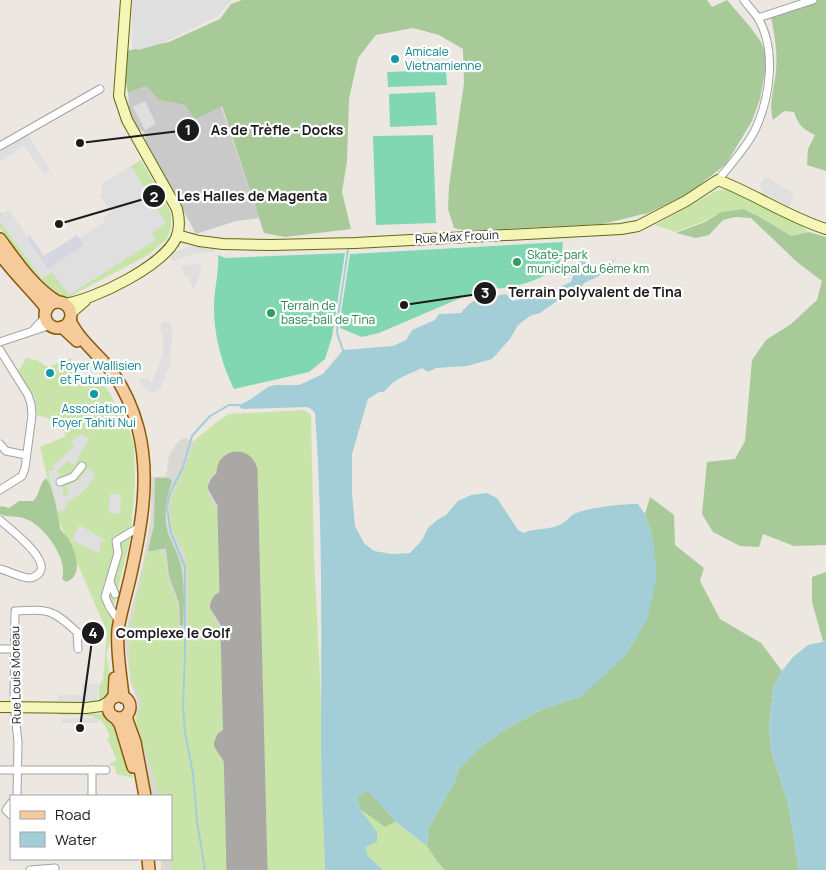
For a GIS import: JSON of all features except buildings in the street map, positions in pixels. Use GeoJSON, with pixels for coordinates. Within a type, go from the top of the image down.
{"type":"FeatureCollection","features":[{"type":"Feature","properties":{"kind":"main road"},"geometry":{"type":"LineString","coordinates":[[0,239],[15,260],[46,294],[72,335],[106,370],[126,407],[136,442],[138,465],[136,529],[114,640],[116,698]]}},
{"type":"Feature","properties":{"kind":"main road"},"geometry":{"type":"LineString","coordinates":[[0,254],[9,267],[29,288],[58,315],[71,324],[112,373],[124,392],[138,427],[143,463],[142,514],[118,632],[116,698],[108,710],[119,721],[127,744],[139,795]]}},
{"type":"Feature","properties":{"kind":"main road"},"geometry":{"type":"LineString","coordinates":[[114,716],[122,718],[130,711],[130,704],[116,698]]}},
{"type":"Feature","properties":{"kind":"main road"},"geometry":{"type":"LineString","coordinates":[[127,714],[127,720],[135,742],[145,795]]}},
{"type":"Feature","properties":{"kind":"street"},"geometry":{"type":"LineString","coordinates":[[0,342],[32,331],[88,298],[142,270],[162,256],[177,235],[179,217],[177,209],[127,120],[119,96],[126,0]]}},
{"type":"Feature","properties":{"kind":"street"},"geometry":{"type":"LineString","coordinates":[[744,0],[758,18],[768,43],[770,65],[764,102],[755,130],[742,151],[718,180],[738,188],[796,219],[826,229]]}},
{"type":"Feature","properties":{"kind":"street"},"geometry":{"type":"LineString","coordinates":[[758,18],[813,0]]}},
{"type":"Feature","properties":{"kind":"street"},"geometry":{"type":"LineString","coordinates":[[0,146],[100,88]]}},
{"type":"Feature","properties":{"kind":"street","name":"Rue Max Frouin"},"geometry":{"type":"LineString","coordinates":[[177,235],[199,241],[223,244],[272,245],[355,243],[621,229],[638,226],[686,202],[718,180]]}},
{"type":"Feature","properties":{"kind":"street"},"geometry":{"type":"LineString","coordinates":[[32,331],[58,315]]}},
{"type":"Feature","properties":{"kind":"street"},"geometry":{"type":"LineString","coordinates":[[0,350],[28,395],[32,415],[25,468],[22,476],[0,490]]}},
{"type":"Feature","properties":{"kind":"street"},"geometry":{"type":"LineString","coordinates":[[0,444],[6,451],[26,455]]}},
{"type":"Feature","properties":{"kind":"street"},"geometry":{"type":"LineString","coordinates":[[60,482],[73,477],[82,466]]}},
{"type":"Feature","properties":{"kind":"street"},"geometry":{"type":"LineString","coordinates":[[0,520],[35,552],[42,567],[40,573],[29,578],[0,569]]}},
{"type":"Feature","properties":{"kind":"street"},"geometry":{"type":"LineString","coordinates":[[117,618],[110,608],[106,596],[118,553],[116,541],[136,529]]}},
{"type":"Feature","properties":{"kind":"street"},"geometry":{"type":"LineString","coordinates":[[110,582],[115,594]]}},
{"type":"Feature","properties":{"kind":"street","name":"Rue Louis Moreau"},"geometry":{"type":"LineString","coordinates":[[17,795],[18,742],[14,707],[15,611],[49,611],[60,616],[77,632],[78,649]]}},
{"type":"Feature","properties":{"kind":"street"},"geometry":{"type":"LineString","coordinates":[[0,649],[14,649]]}},
{"type":"Feature","properties":{"kind":"street"},"geometry":{"type":"LineString","coordinates":[[86,708],[100,706],[116,698]]}},
{"type":"Feature","properties":{"kind":"street"},"geometry":{"type":"LineString","coordinates":[[0,707],[86,708],[100,710],[114,716]]}},
{"type":"Feature","properties":{"kind":"street"},"geometry":{"type":"LineString","coordinates":[[0,770],[106,770]]}},
{"type":"Feature","properties":{"kind":"street"},"geometry":{"type":"LineString","coordinates":[[92,770],[92,795]]}},
{"type":"Feature","properties":{"kind":"street"},"geometry":{"type":"LineString","coordinates":[[30,870],[54,868]]}},
{"type":"Feature","properties":{"kind":"shaded area"},"geometry":{"type":"Polygon","coordinates":[[[132,0],[234,0],[230,1],[218,16],[165,42],[139,50],[132,48],[132,0]]]}},
{"type":"Feature","properties":{"kind":"shaded area"},"geometry":{"type":"Polygon","coordinates":[[[146,86],[159,100],[185,105],[221,106],[259,218],[236,221],[196,234],[145,140],[146,136],[143,131],[139,130],[132,118],[128,93],[146,86]]]}},
{"type":"Feature","properties":{"kind":"shaded area"},"geometry":{"type":"Polygon","coordinates":[[[145,101],[156,124],[145,130],[133,107],[145,101]]]}},
{"type":"Feature","properties":{"kind":"shaded area"},"geometry":{"type":"Polygon","coordinates":[[[28,134],[50,170],[44,174],[24,146],[0,162],[0,150],[28,134]]]}},
{"type":"Feature","properties":{"kind":"shaded area"},"geometry":{"type":"Polygon","coordinates":[[[131,166],[166,223],[152,233],[156,240],[69,295],[52,272],[42,279],[0,222],[0,216],[9,210],[48,269],[84,245],[80,238],[106,221],[104,218],[112,212],[101,196],[103,183],[131,166]]]}},
{"type":"Feature","properties":{"kind":"shaded area"},"geometry":{"type":"Polygon","coordinates":[[[766,177],[794,193],[789,207],[764,193],[760,187],[766,177]]]}},
{"type":"Feature","properties":{"kind":"shaded area"},"geometry":{"type":"Polygon","coordinates":[[[30,235],[44,256],[77,235],[84,245],[48,269],[27,237],[30,235]]]}},
{"type":"Feature","properties":{"kind":"shaded area"},"geometry":{"type":"Polygon","coordinates":[[[214,245],[215,252],[197,253],[172,261],[169,253],[194,246],[214,245]]]}},
{"type":"Feature","properties":{"kind":"shaded area"},"geometry":{"type":"Polygon","coordinates":[[[200,263],[202,271],[193,290],[181,266],[200,263]]]}},
{"type":"Feature","properties":{"kind":"shaded area"},"geometry":{"type":"Polygon","coordinates":[[[162,322],[171,322],[170,364],[160,389],[156,392],[150,392],[145,389],[139,378],[149,378],[151,384],[163,353],[163,338],[160,328],[162,322]]]}},
{"type":"Feature","properties":{"kind":"shaded area"},"geometry":{"type":"Polygon","coordinates":[[[245,416],[322,870],[161,870],[161,860],[172,860],[172,795],[151,795],[144,750],[136,721],[138,704],[131,683],[125,644],[128,622],[143,564],[151,517],[151,477],[166,476],[169,456],[180,440],[185,438],[199,443],[245,416]]]}},
{"type":"Feature","properties":{"kind":"shaded area"},"geometry":{"type":"Polygon","coordinates":[[[81,434],[89,438],[74,465],[68,461],[58,470],[64,497],[69,494],[66,486],[79,480],[87,469],[96,474],[79,495],[66,503],[67,508],[58,512],[48,471],[55,469],[52,466],[74,447],[71,441],[81,434]]]}},
{"type":"Feature","properties":{"kind":"shaded area"},"geometry":{"type":"Polygon","coordinates":[[[110,494],[121,494],[120,514],[109,513],[110,494]]]}},
{"type":"Feature","properties":{"kind":"shaded area"},"geometry":{"type":"Polygon","coordinates":[[[79,525],[105,540],[100,543],[100,554],[72,540],[79,525]]]}},
{"type":"Feature","properties":{"kind":"shaded area"},"geometry":{"type":"Polygon","coordinates":[[[83,683],[98,684],[97,702],[58,701],[58,695],[82,695],[83,683]]]}},
{"type":"Feature","properties":{"kind":"shaded area"},"geometry":{"type":"Polygon","coordinates":[[[61,718],[98,718],[98,723],[61,723],[61,718]]]}},
{"type":"Feature","properties":{"kind":"green space"},"geometry":{"type":"Polygon","coordinates":[[[242,0],[707,0],[712,7],[727,0],[761,42],[766,55],[765,72],[760,99],[752,121],[726,164],[688,194],[648,213],[602,224],[467,231],[454,228],[448,209],[449,186],[464,83],[463,49],[439,35],[413,28],[376,35],[358,58],[349,99],[347,161],[342,192],[351,229],[285,237],[264,233],[222,106],[195,119],[185,105],[159,100],[146,86],[128,93],[125,77],[126,51],[169,42],[220,19],[231,4],[242,0]]]}},
{"type":"Feature","properties":{"kind":"green space"},"geometry":{"type":"Polygon","coordinates":[[[817,0],[826,0],[826,171],[807,165],[808,149],[815,135],[801,126],[794,112],[784,111],[773,120],[771,107],[776,56],[771,16],[817,0]]]}},
{"type":"Feature","properties":{"kind":"green space"},"geometry":{"type":"Polygon","coordinates":[[[446,70],[447,85],[388,87],[387,72],[446,70]]]}},
{"type":"Feature","properties":{"kind":"green space"},"geometry":{"type":"Polygon","coordinates":[[[435,92],[437,125],[390,127],[389,94],[435,92]]]}},
{"type":"Feature","properties":{"kind":"green space"},"geometry":{"type":"Polygon","coordinates":[[[433,135],[436,223],[376,225],[373,136],[433,135]]]}},
{"type":"Feature","properties":{"kind":"green space"},"geometry":{"type":"Polygon","coordinates":[[[141,160],[171,213],[171,227],[167,239],[148,255],[65,299],[41,280],[19,256],[0,228],[0,212],[3,214],[9,210],[48,269],[84,245],[80,238],[106,221],[104,218],[112,212],[101,196],[103,183],[141,160]]]}},
{"type":"Feature","properties":{"kind":"green space"},"geometry":{"type":"Polygon","coordinates":[[[727,189],[801,225],[808,232],[791,236],[763,218],[743,209],[721,212],[676,232],[655,225],[716,191],[727,189]]]}},
{"type":"Feature","properties":{"kind":"green space"},"geometry":{"type":"Polygon","coordinates":[[[743,209],[791,236],[809,232],[826,237],[826,545],[794,546],[763,534],[759,547],[740,546],[713,532],[702,514],[707,462],[735,459],[745,441],[752,360],[766,340],[791,324],[817,300],[822,281],[797,262],[751,218],[735,217],[723,220],[709,235],[696,238],[676,233],[705,222],[721,212],[743,209]]]}},
{"type":"Feature","properties":{"kind":"green space"},"geometry":{"type":"Polygon","coordinates":[[[563,242],[558,268],[532,281],[503,288],[484,288],[379,333],[362,337],[340,328],[350,254],[563,242]]]}},
{"type":"Feature","properties":{"kind":"green space","name":"Terrain de base-ball de Tina"},"geometry":{"type":"Polygon","coordinates":[[[345,253],[332,337],[325,359],[309,372],[234,389],[225,369],[216,336],[214,302],[218,255],[226,258],[345,253]]]}},
{"type":"Feature","properties":{"kind":"green space"},"geometry":{"type":"Polygon","coordinates":[[[26,358],[36,360],[48,367],[71,358],[74,387],[98,376],[111,395],[119,414],[123,408],[134,446],[135,484],[130,539],[115,601],[107,652],[110,676],[109,695],[102,702],[99,701],[99,685],[103,680],[107,632],[56,514],[40,447],[66,436],[62,427],[58,424],[37,415],[35,398],[18,372],[26,358]]]}},
{"type":"Feature","properties":{"kind":"green space"},"geometry":{"type":"Polygon","coordinates":[[[304,410],[311,415],[314,556],[322,720],[321,746],[325,870],[261,870],[251,468],[217,470],[208,480],[208,492],[222,521],[225,585],[212,601],[213,616],[226,639],[229,727],[222,729],[216,735],[216,748],[230,772],[232,870],[172,870],[170,860],[172,860],[172,795],[160,795],[135,719],[142,703],[132,683],[129,668],[130,635],[147,553],[160,550],[164,552],[167,576],[177,602],[179,628],[188,631],[188,580],[185,553],[172,529],[170,511],[172,495],[196,439],[229,414],[304,410]]]}},
{"type":"Feature","properties":{"kind":"green space"},"geometry":{"type":"Polygon","coordinates":[[[46,478],[54,496],[60,528],[70,542],[77,561],[75,574],[72,579],[66,582],[62,579],[62,562],[58,553],[40,528],[23,518],[0,514],[0,507],[2,506],[9,508],[19,501],[33,501],[46,478]]]}},
{"type":"Feature","properties":{"kind":"green space"},"geometry":{"type":"Polygon","coordinates":[[[155,478],[169,478],[172,481],[167,502],[166,524],[179,559],[182,574],[184,596],[183,626],[180,625],[179,603],[169,576],[166,549],[148,551],[154,525],[155,478]]]}},
{"type":"Feature","properties":{"kind":"green space"},"geometry":{"type":"Polygon","coordinates":[[[650,497],[674,515],[675,545],[704,568],[700,581],[720,619],[761,643],[782,671],[774,685],[769,724],[771,751],[788,803],[799,870],[445,870],[427,846],[428,829],[454,783],[459,769],[480,747],[506,729],[541,710],[582,696],[653,539],[645,514],[650,497]]]}},
{"type":"Feature","properties":{"kind":"green space"},"geometry":{"type":"Polygon","coordinates":[[[826,572],[826,641],[823,641],[812,602],[812,577],[826,572]]]}},
{"type":"Feature","properties":{"kind":"green space"},"geometry":{"type":"Polygon","coordinates":[[[58,712],[103,714],[112,721],[120,748],[133,776],[132,778],[117,774],[114,766],[108,765],[117,760],[107,738],[110,737],[102,722],[90,716],[59,715],[58,712]]]}},
{"type":"Feature","properties":{"kind":"green space"},"geometry":{"type":"Polygon","coordinates":[[[367,789],[396,822],[385,827],[360,809],[357,798],[367,789]]]}},
{"type":"Feature","properties":{"kind":"green space"},"geometry":{"type":"Polygon","coordinates":[[[360,809],[385,827],[396,822],[427,846],[445,870],[383,870],[368,856],[364,846],[377,842],[360,809]]]}},
{"type":"Feature","properties":{"kind":"water"},"geometry":{"type":"Polygon","coordinates":[[[616,258],[607,270],[584,283],[575,296],[564,296],[540,313],[530,316],[518,325],[510,339],[492,359],[467,366],[436,368],[428,372],[422,368],[402,377],[384,392],[379,392],[368,399],[352,454],[352,494],[355,526],[364,543],[374,551],[392,554],[410,553],[422,540],[428,528],[446,515],[458,501],[471,495],[487,493],[497,498],[518,530],[523,533],[560,525],[574,514],[583,511],[607,506],[638,504],[645,514],[653,539],[657,578],[647,620],[626,655],[582,696],[541,710],[506,729],[480,748],[459,769],[454,783],[428,829],[427,846],[396,822],[367,790],[357,798],[360,809],[377,832],[377,842],[365,847],[368,856],[383,870],[325,870],[321,760],[320,537],[315,413],[306,407],[244,409],[240,408],[239,405],[268,387],[275,385],[299,385],[323,374],[343,350],[393,346],[406,340],[412,330],[435,320],[439,314],[461,313],[472,302],[482,298],[506,294],[512,301],[544,294],[571,282],[579,260],[604,268],[616,258]]]}},
{"type":"Feature","properties":{"kind":"water"},"geometry":{"type":"Polygon","coordinates":[[[826,641],[826,870],[799,870],[788,803],[771,751],[769,724],[774,685],[782,671],[793,657],[808,645],[826,641]]]}},
{"type":"Feature","properties":{"kind":"waterway"},"geometry":{"type":"LineString","coordinates":[[343,350],[337,333],[348,250]]}},
{"type":"Feature","properties":{"kind":"waterway"},"geometry":{"type":"LineString","coordinates":[[205,870],[183,706],[185,567],[171,533],[167,508],[170,493],[183,467],[192,436],[210,416],[229,405],[239,405]]}},
{"type":"Feature","properties":{"kind":"taxiway"},"geometry":{"type":"LineString","coordinates":[[238,502],[241,493],[238,484],[230,479],[222,479],[216,487],[239,529]]}},
{"type":"Feature","properties":{"kind":"taxiway"},"geometry":{"type":"LineString","coordinates":[[241,617],[244,607],[240,599],[229,596],[220,601],[218,606],[241,642]]}},
{"type":"Feature","properties":{"kind":"taxiway"},"geometry":{"type":"LineString","coordinates":[[244,755],[248,744],[243,736],[233,733],[224,739],[222,744],[245,779]]}},
{"type":"Feature","properties":{"kind":"runway"},"geometry":{"type":"LineString","coordinates":[[237,472],[247,870]]}},
{"type":"Feature","properties":{"kind":"place","name":"Amicale Vietnamienne"},"geometry":{"type":"Point","coordinates":[395,59]}},
{"type":"Feature","properties":{"kind":"place","name":"As de Trèfle - Docks"},"geometry":{"type":"Point","coordinates":[80,143]}},
{"type":"Feature","properties":{"kind":"place","name":"Les Halles de Magenta"},"geometry":{"type":"Point","coordinates":[59,224]}},
{"type":"Feature","properties":{"kind":"place","name":"Skate-park municipal du 6ème km"},"geometry":{"type":"Point","coordinates":[517,262]}},
{"type":"Feature","properties":{"kind":"place","name":"Terrain polyvalent de Tina"},"geometry":{"type":"Point","coordinates":[404,305]}},
{"type":"Feature","properties":{"kind":"place","name":"Terrain de base-ball de Tina"},"geometry":{"type":"Point","coordinates":[271,313]}},
{"type":"Feature","properties":{"kind":"place","name":"Foyer Wallisien et Futunien"},"geometry":{"type":"Point","coordinates":[50,373]}},
{"type":"Feature","properties":{"kind":"place","name":"Association Foyer Tahiti Nui"},"geometry":{"type":"Point","coordinates":[94,394]}},
{"type":"Feature","properties":{"kind":"place","name":"Complexe le Golf"},"geometry":{"type":"Point","coordinates":[80,728]}}]}
